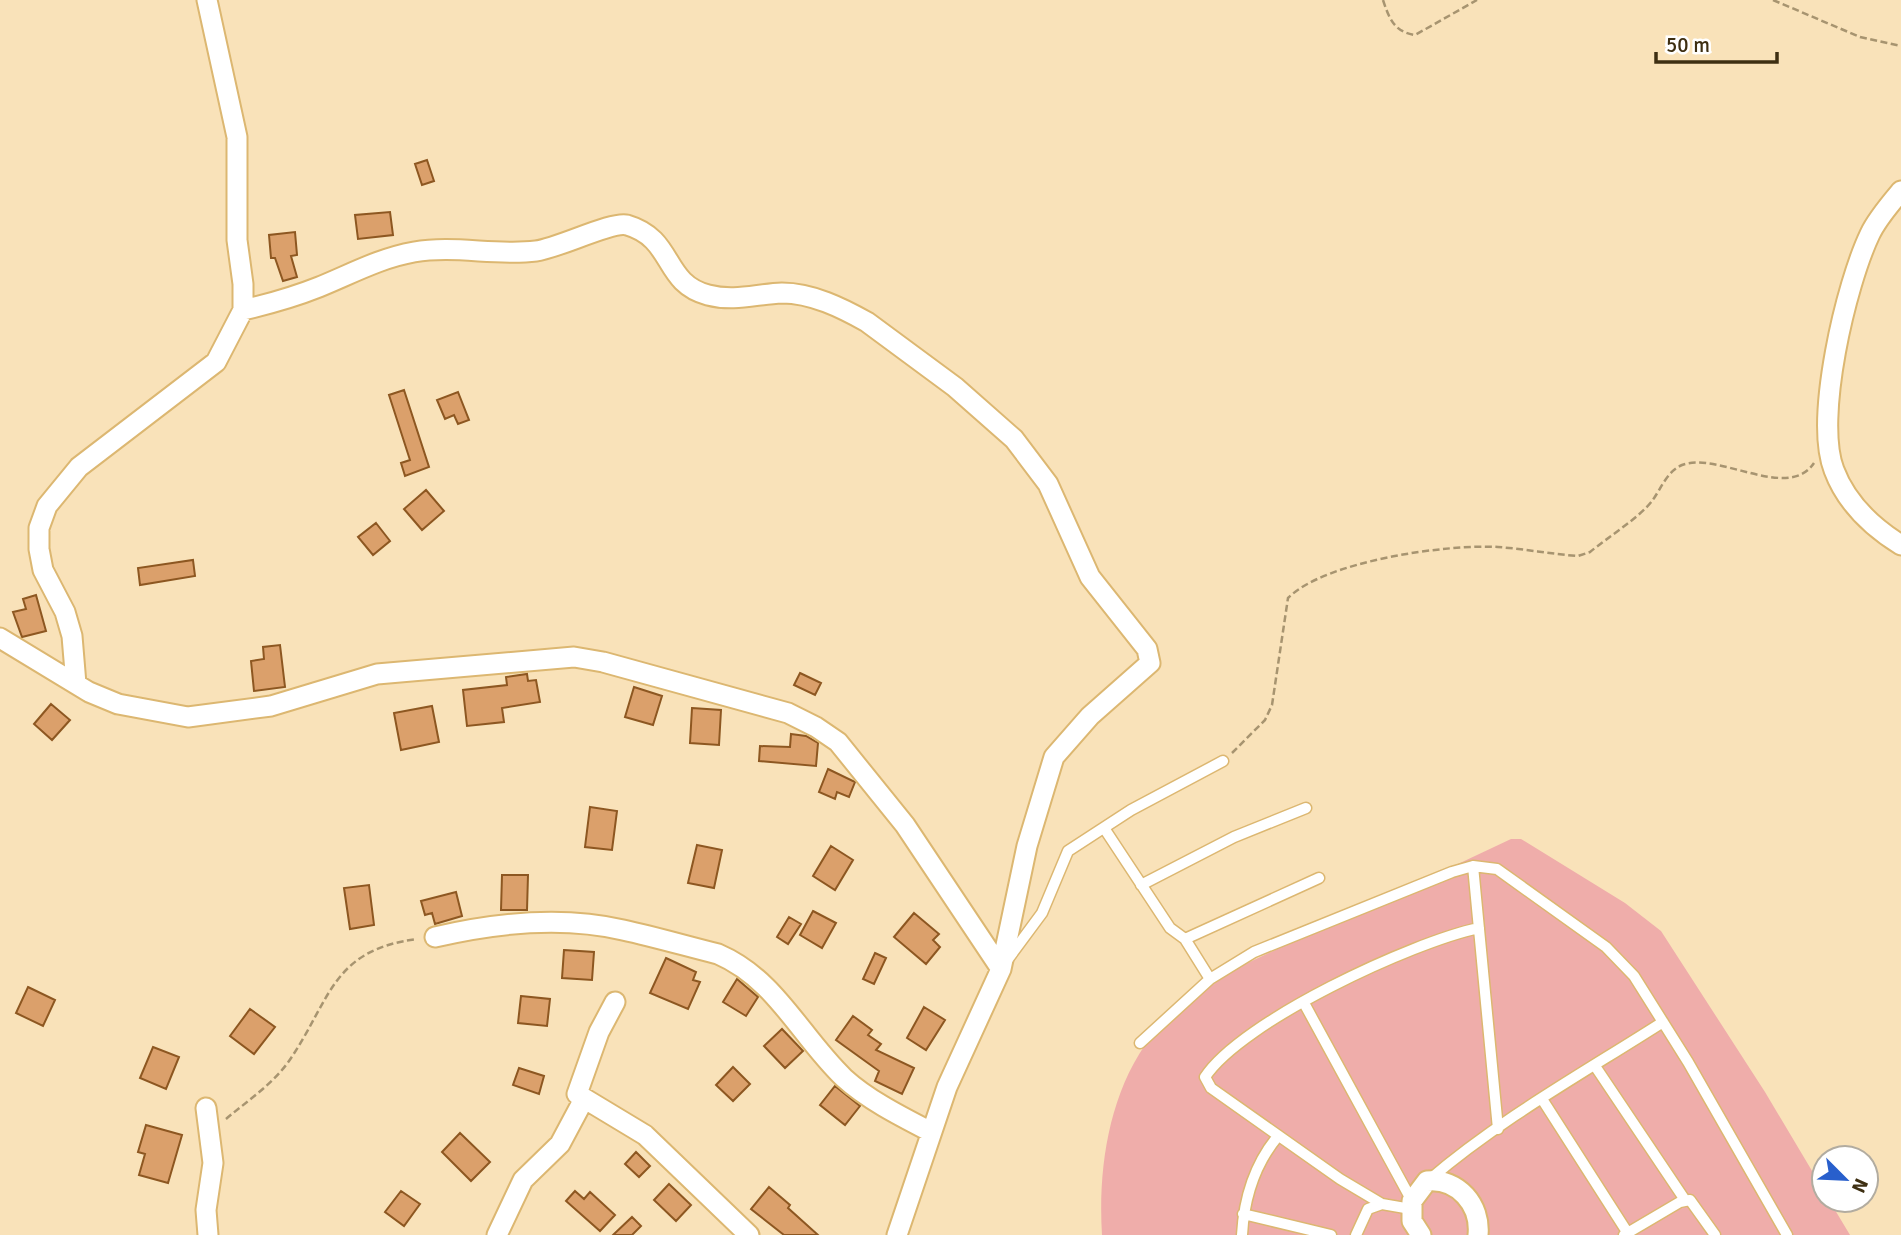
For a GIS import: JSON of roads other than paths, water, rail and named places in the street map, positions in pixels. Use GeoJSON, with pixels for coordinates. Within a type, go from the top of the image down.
{"type":"FeatureCollection","features":[{"type":"Feature","properties":{"kind":"street"},"geometry":{"type":"LineString","coordinates":[[76,684],[72,636],[65,612],[43,570],[39,550],[39,528],[47,506],[79,467],[216,362],[243,310],[243,284],[237,240],[237,137],[206,0]]}},
{"type":"Feature","properties":{"kind":"street"},"geometry":{"type":"LineString","coordinates":[[1901,191],[1870,233],[1860,260],[1833,369],[1827,435],[1833,468],[1844,492],[1863,515],[1901,545]]}},
{"type":"Feature","properties":{"kind":"street"},"geometry":{"type":"LineString","coordinates":[[243,310],[283,300],[378,261],[414,252],[456,247],[535,251],[568,244],[609,226],[624,224],[653,238],[662,247],[678,278],[691,289],[732,299],[782,293],[801,295],[846,310],[867,322],[986,412],[1014,439],[1048,484],[1090,577],[1150,656],[1146,669],[1090,716],[1054,757],[1027,846],[1001,969],[962,1051],[931,1132],[897,1235]]}},
{"type":"Feature","properties":{"kind":"street"},"geometry":{"type":"LineString","coordinates":[[0,638],[76,684],[117,704],[152,713],[201,716],[271,706],[377,674],[574,657],[603,662],[716,696],[766,706],[816,727],[838,742],[905,825],[1001,969]]}},
{"type":"Feature","properties":{"kind":"street"},"geometry":{"type":"LineString","coordinates":[[435,937],[476,928],[578,925],[622,930],[718,954],[731,960],[768,987],[846,1080],[931,1132]]}},
{"type":"Feature","properties":{"kind":"street"},"geometry":{"type":"LineString","coordinates":[[615,1002],[599,1032],[576,1094],[658,1146],[689,1180],[749,1235]]}},
{"type":"Feature","properties":{"kind":"street"},"geometry":{"type":"LineString","coordinates":[[497,1235],[523,1180],[560,1144],[584,1099]]}},
{"type":"Feature","properties":{"kind":"street"},"geometry":{"type":"LineString","coordinates":[[206,1108],[213,1163],[206,1210],[208,1235]]}},
{"type":"Feature","properties":{"kind":"street"},"geometry":{"type":"LineString","coordinates":[[1421,1235],[1412,1221],[1411,1205],[1427,1181],[1446,1182],[1466,1196],[1478,1219],[1478,1235]]}},
{"type":"Feature","properties":{"kind":"lane"},"geometry":{"type":"LineString","coordinates":[[1001,969],[1042,913],[1068,851],[1131,810],[1223,761]]}},
{"type":"Feature","properties":{"kind":"lane"},"geometry":{"type":"LineString","coordinates":[[1142,885],[1234,837],[1306,807]]}},
{"type":"Feature","properties":{"kind":"lane"},"geometry":{"type":"LineString","coordinates":[[1104,828],[1170,929],[1185,939],[1210,979]]}},
{"type":"Feature","properties":{"kind":"lane"},"geometry":{"type":"LineString","coordinates":[[1473,866],[1498,1129]]}},
{"type":"Feature","properties":{"kind":"lane"},"geometry":{"type":"LineString","coordinates":[[1140,1043],[1210,979],[1254,952],[1452,872],[1473,866],[1497,869],[1606,947],[1634,976],[1664,1022],[1787,1235]]}},
{"type":"Feature","properties":{"kind":"lane"},"geometry":{"type":"LineString","coordinates":[[1185,939],[1319,878]]}},
{"type":"Feature","properties":{"kind":"lane"},"geometry":{"type":"LineString","coordinates":[[1382,1204],[1278,1136],[1211,1088],[1205,1077],[1255,1030],[1304,1003],[1426,943],[1479,928]]}},
{"type":"Feature","properties":{"kind":"lane"},"geometry":{"type":"LineString","coordinates":[[1304,1003],[1411,1205],[1382,1204],[1368,1209],[1356,1235]]}},
{"type":"Feature","properties":{"kind":"lane"},"geometry":{"type":"LineString","coordinates":[[1427,1181],[1542,1099],[1664,1022]]}},
{"type":"Feature","properties":{"kind":"lane"},"geometry":{"type":"LineString","coordinates":[[1595,1066],[1685,1200]]}},
{"type":"Feature","properties":{"kind":"lane"},"geometry":{"type":"LineString","coordinates":[[1542,1099],[1627,1234],[1685,1200],[1690,1200],[1715,1235]]}},
{"type":"Feature","properties":{"kind":"lane"},"geometry":{"type":"LineString","coordinates":[[1242,1235],[1246,1199],[1261,1160],[1278,1136]]}},
{"type":"Feature","properties":{"kind":"lane"},"geometry":{"type":"LineString","coordinates":[[1243,1214],[1331,1235]]}}]}
